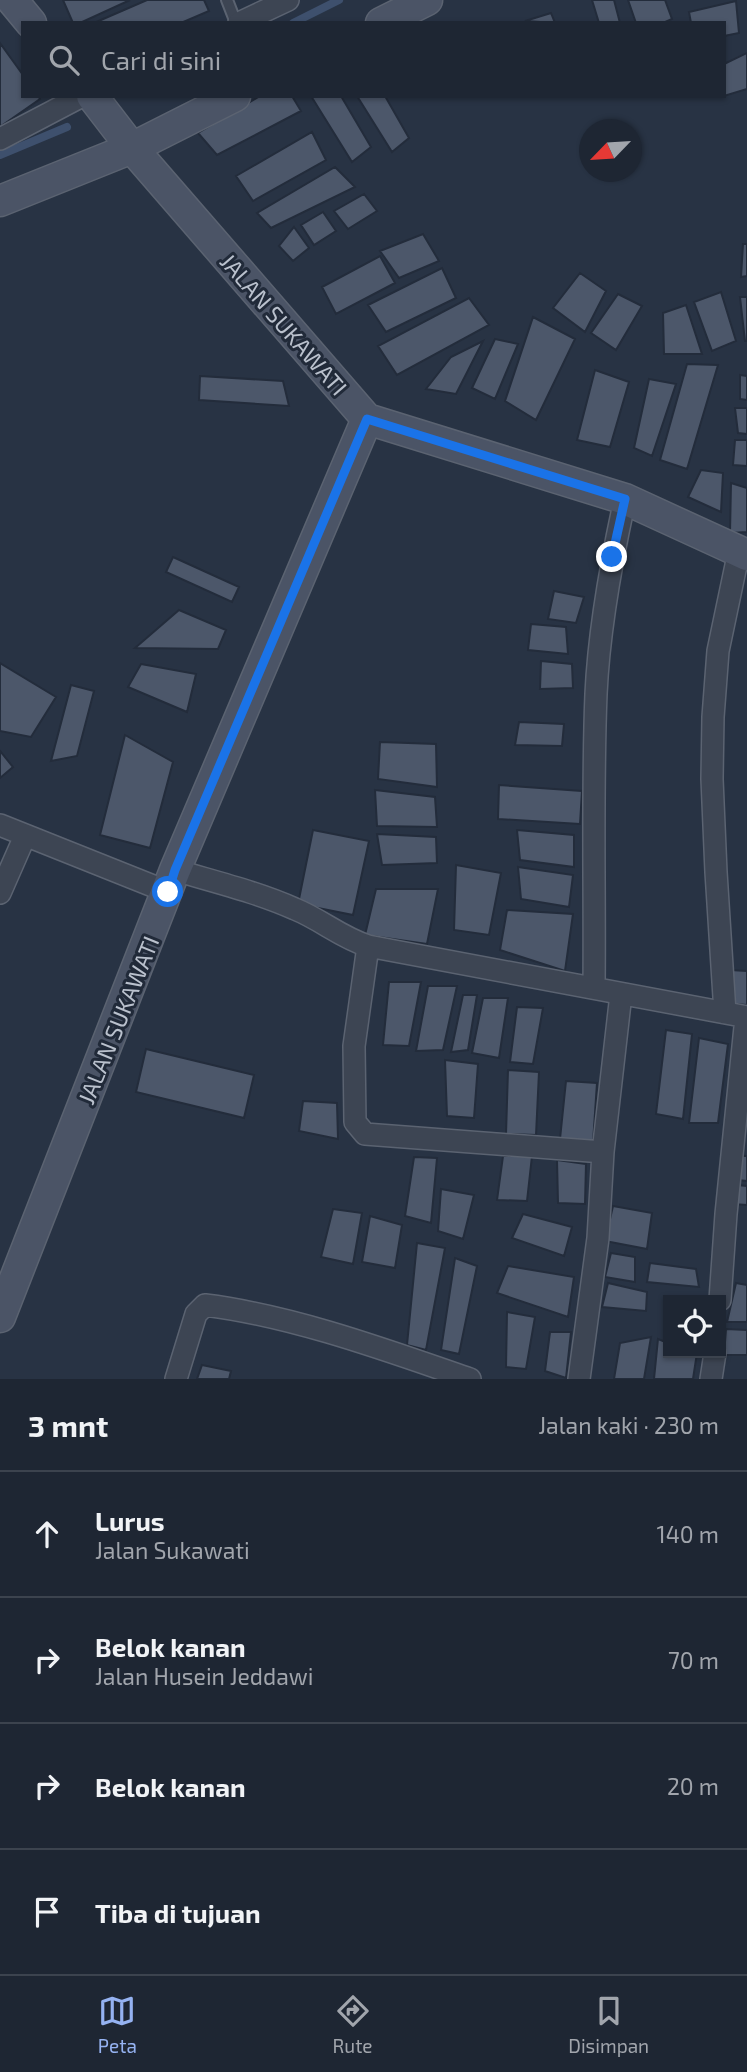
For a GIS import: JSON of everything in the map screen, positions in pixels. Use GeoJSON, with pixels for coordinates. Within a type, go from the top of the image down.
{"type":"FeatureCollection","features":[{"type":"Feature","properties":{"kind":"street"},"geometry":{"type":"LineString","coordinates":[[12,0],[29,21]]}},
{"type":"Feature","properties":{"kind":"street"},"geometry":{"type":"LineString","coordinates":[[241,21],[288,0]]}},
{"type":"Feature","properties":{"kind":"street"},"geometry":{"type":"LineString","coordinates":[[385,21],[426,0]]}},
{"type":"Feature","properties":{"kind":"street"},"geometry":{"type":"LineString","coordinates":[[0,139],[90,98]]}},
{"type":"Feature","properties":{"kind":"street","name":"JALAN SUKAWATI"},"geometry":{"type":"LineString","coordinates":[[0,1317],[172,881],[367,419],[90,98]]}},
{"type":"Feature","properties":{"kind":"street"},"geometry":{"type":"LineString","coordinates":[[0,201],[132,148],[231,98]]}},
{"type":"Feature","properties":{"kind":"street"},"geometry":{"type":"LineString","coordinates":[[367,419],[625,499],[743,553],[718,650],[713,717],[712,779],[718,934],[739,1016],[720,1295]]}},
{"type":"Feature","properties":{"kind":"street"},"geometry":{"type":"LineString","coordinates":[[594,988],[596,693],[604,612],[625,499]]}},
{"type":"Feature","properties":{"kind":"street"},"geometry":{"type":"LineString","coordinates":[[0,825],[25,836],[172,881],[266,897],[323,922],[346,939],[368,946],[739,1016]]}},
{"type":"Feature","properties":{"kind":"street"},"geometry":{"type":"LineString","coordinates":[[0,893],[25,836]]}},
{"type":"Feature","properties":{"kind":"street"},"geometry":{"type":"LineString","coordinates":[[368,946],[354,1046],[355,1122],[359,1129],[365,1134],[603,1152]]}},
{"type":"Feature","properties":{"kind":"street"},"geometry":{"type":"LineString","coordinates":[[579,1379],[598,1238],[603,1152],[621,994]]}},
{"type":"Feature","properties":{"kind":"street"},"geometry":{"type":"LineString","coordinates":[[176,1379],[196,1314],[205,1305],[238,1310],[349,1339],[470,1379]]}},
{"type":"Feature","properties":{"kind":"street"},"geometry":{"type":"LineString","coordinates":[[711,1379],[714,1358]]}},
{"type":"Feature","properties":{"kind":"lane"},"geometry":{"type":"LineString","coordinates":[[227,0],[236,21]]}},
{"type":"Feature","properties":{"kind":"building"},"geometry":{"type":"Polygon","coordinates":[[[63,0],[130,0],[84,21],[72,21],[63,0]]]}},
{"type":"Feature","properties":{"kind":"building"},"geometry":{"type":"Polygon","coordinates":[[[147,0],[204,0],[209,11],[186,21],[99,21],[147,0]]]}},
{"type":"Feature","properties":{"kind":"building"},"geometry":{"type":"Polygon","coordinates":[[[592,0],[614,0],[619,21],[598,21],[592,0]]]}},
{"type":"Feature","properties":{"kind":"building"},"geometry":{"type":"Polygon","coordinates":[[[628,0],[665,0],[672,19],[668,21],[635,21],[628,0]]]}},
{"type":"Feature","properties":{"kind":"building"},"geometry":{"type":"Polygon","coordinates":[[[736,1],[739,33],[726,36],[726,21],[691,21],[689,12],[736,1]]]}},
{"type":"Feature","properties":{"kind":"building"},"geometry":{"type":"Polygon","coordinates":[[[551,13],[554,21],[525,21],[551,13]]]}},
{"type":"Feature","properties":{"kind":"building"},"geometry":{"type":"Polygon","coordinates":[[[0,43],[21,72],[21,98],[40,99],[0,127],[0,43]]]}},
{"type":"Feature","properties":{"kind":"building"},"geometry":{"type":"Polygon","coordinates":[[[747,53],[747,89],[726,95],[726,63],[747,53]]]}},
{"type":"Feature","properties":{"kind":"building"},"geometry":{"type":"Polygon","coordinates":[[[257,98],[293,98],[301,111],[217,155],[198,133],[257,98]]]}},
{"type":"Feature","properties":{"kind":"building"},"geometry":{"type":"Polygon","coordinates":[[[312,98],[342,98],[371,147],[352,162],[312,98]]]}},
{"type":"Feature","properties":{"kind":"building"},"geometry":{"type":"Polygon","coordinates":[[[358,98],[386,98],[409,138],[392,152],[358,98]]]}},
{"type":"Feature","properties":{"kind":"building"},"geometry":{"type":"Polygon","coordinates":[[[312,132],[326,160],[253,201],[236,176],[312,132]]]}},
{"type":"Feature","properties":{"kind":"building"},"geometry":{"type":"Polygon","coordinates":[[[335,167],[355,187],[271,228],[257,213],[335,167]]]}},
{"type":"Feature","properties":{"kind":"building"},"geometry":{"type":"Polygon","coordinates":[[[364,194],[377,211],[348,229],[334,211],[364,194]]]}},
{"type":"Feature","properties":{"kind":"building"},"geometry":{"type":"Polygon","coordinates":[[[323,212],[336,231],[314,245],[301,225],[323,212]]]}},
{"type":"Feature","properties":{"kind":"building"},"geometry":{"type":"Polygon","coordinates":[[[294,227],[309,248],[293,261],[279,246],[294,227]]]}},
{"type":"Feature","properties":{"kind":"building"},"geometry":{"type":"Polygon","coordinates":[[[423,234],[439,261],[399,278],[380,251],[423,234]]]}},
{"type":"Feature","properties":{"kind":"building"},"geometry":{"type":"Polygon","coordinates":[[[743,244],[747,244],[747,276],[741,277],[743,244]]]}},
{"type":"Feature","properties":{"kind":"building"},"geometry":{"type":"Polygon","coordinates":[[[380,256],[395,283],[336,314],[322,287],[380,256]]]}},
{"type":"Feature","properties":{"kind":"building"},"geometry":{"type":"Polygon","coordinates":[[[442,268],[456,298],[386,332],[368,305],[442,268]]]}},
{"type":"Feature","properties":{"kind":"building"},"geometry":{"type":"Polygon","coordinates":[[[580,273],[606,291],[585,332],[553,308],[580,273]]]}},
{"type":"Feature","properties":{"kind":"building"},"geometry":{"type":"Polygon","coordinates":[[[721,292],[736,341],[712,351],[694,302],[721,292]]]}},
{"type":"Feature","properties":{"kind":"building"},"geometry":{"type":"Polygon","coordinates":[[[618,294],[642,306],[616,350],[591,333],[618,294]]]}},
{"type":"Feature","properties":{"kind":"building"},"geometry":{"type":"Polygon","coordinates":[[[740,297],[747,297],[747,341],[745,341],[740,297]]]}},
{"type":"Feature","properties":{"kind":"building"},"geometry":{"type":"Polygon","coordinates":[[[469,298],[489,325],[397,375],[378,346],[469,298]]]}},
{"type":"Feature","properties":{"kind":"building"},"geometry":{"type":"Polygon","coordinates":[[[686,305],[702,354],[664,354],[663,313],[686,305]]]}},
{"type":"Feature","properties":{"kind":"building"},"geometry":{"type":"Polygon","coordinates":[[[533,317],[575,339],[536,420],[505,401],[533,317]]]}},
{"type":"Feature","properties":{"kind":"building"},"geometry":{"type":"Polygon","coordinates":[[[495,339],[518,344],[495,399],[472,388],[495,339]]]}},
{"type":"Feature","properties":{"kind":"building"},"geometry":{"type":"Polygon","coordinates":[[[483,341],[456,394],[426,389],[451,357],[483,341]]]}},
{"type":"Feature","properties":{"kind":"building"},"geometry":{"type":"Polygon","coordinates":[[[687,364],[718,365],[687,469],[660,460],[687,364]]]}},
{"type":"Feature","properties":{"kind":"building"},"geometry":{"type":"Polygon","coordinates":[[[595,370],[629,382],[610,447],[577,440],[595,370]]]}},
{"type":"Feature","properties":{"kind":"building"},"geometry":{"type":"Polygon","coordinates":[[[740,375],[747,376],[747,400],[740,399],[740,375]]]}},
{"type":"Feature","properties":{"kind":"building"},"geometry":{"type":"Polygon","coordinates":[[[200,376],[283,381],[289,406],[199,400],[200,376]]]}},
{"type":"Feature","properties":{"kind":"building"},"geometry":{"type":"Polygon","coordinates":[[[649,379],[676,384],[652,456],[634,448],[649,379]]]}},
{"type":"Feature","properties":{"kind":"building"},"geometry":{"type":"Polygon","coordinates":[[[735,408],[747,408],[747,434],[738,433],[735,408]]]}},
{"type":"Feature","properties":{"kind":"building"},"geometry":{"type":"Polygon","coordinates":[[[735,440],[747,440],[747,466],[733,465],[735,440]]]}},
{"type":"Feature","properties":{"kind":"building"},"geometry":{"type":"Polygon","coordinates":[[[701,470],[723,473],[721,512],[688,497],[701,470]]]}},
{"type":"Feature","properties":{"kind":"building"},"geometry":{"type":"Polygon","coordinates":[[[731,483],[747,488],[747,532],[730,533],[731,483]]]}},
{"type":"Feature","properties":{"kind":"building"},"geometry":{"type":"Polygon","coordinates":[[[173,557],[239,587],[232,602],[166,572],[173,557]]]}},
{"type":"Feature","properties":{"kind":"building"},"geometry":{"type":"Polygon","coordinates":[[[554,591],[584,597],[576,623],[548,619],[554,591]]]}},
{"type":"Feature","properties":{"kind":"building"},"geometry":{"type":"Polygon","coordinates":[[[179,610],[226,630],[218,649],[135,648],[179,610]]]}},
{"type":"Feature","properties":{"kind":"building"},"geometry":{"type":"Polygon","coordinates":[[[531,624],[566,627],[568,654],[528,650],[531,624]]]}},
{"type":"Feature","properties":{"kind":"building"},"geometry":{"type":"Polygon","coordinates":[[[541,661],[572,664],[573,688],[540,689],[541,661]]]}},
{"type":"Feature","properties":{"kind":"building"},"geometry":{"type":"Polygon","coordinates":[[[0,663],[56,697],[31,737],[0,731],[0,663]]]}},
{"type":"Feature","properties":{"kind":"building"},"geometry":{"type":"Polygon","coordinates":[[[141,664],[196,674],[187,712],[128,687],[141,664]]]}},
{"type":"Feature","properties":{"kind":"building"},"geometry":{"type":"Polygon","coordinates":[[[71,685],[94,691],[77,756],[51,761],[71,685]]]}},
{"type":"Feature","properties":{"kind":"building"},"geometry":{"type":"Polygon","coordinates":[[[519,722],[564,724],[562,746],[515,745],[519,722]]]}},
{"type":"Feature","properties":{"kind":"building"},"geometry":{"type":"Polygon","coordinates":[[[125,735],[173,762],[150,848],[100,835],[125,735]]]}},
{"type":"Feature","properties":{"kind":"building"},"geometry":{"type":"Polygon","coordinates":[[[380,742],[436,744],[437,787],[378,779],[380,742]]]}},
{"type":"Feature","properties":{"kind":"building"},"geometry":{"type":"Polygon","coordinates":[[[0,751],[13,767],[0,778],[0,751]]]}},
{"type":"Feature","properties":{"kind":"building"},"geometry":{"type":"Polygon","coordinates":[[[499,785],[582,791],[580,824],[498,819],[499,785]]]}},
{"type":"Feature","properties":{"kind":"building"},"geometry":{"type":"Polygon","coordinates":[[[375,790],[435,797],[437,827],[377,826],[375,790]]]}},
{"type":"Feature","properties":{"kind":"building"},"geometry":{"type":"Polygon","coordinates":[[[313,830],[369,841],[353,915],[298,904],[313,830]]]}},
{"type":"Feature","properties":{"kind":"building"},"geometry":{"type":"Polygon","coordinates":[[[517,830],[574,835],[574,867],[520,860],[517,830]]]}},
{"type":"Feature","properties":{"kind":"building"},"geometry":{"type":"Polygon","coordinates":[[[377,834],[436,837],[437,863],[382,865],[377,834]]]}},
{"type":"Feature","properties":{"kind":"building"},"geometry":{"type":"Polygon","coordinates":[[[456,865],[501,873],[489,935],[454,930],[456,865]]]}},
{"type":"Feature","properties":{"kind":"building"},"geometry":{"type":"Polygon","coordinates":[[[518,867],[573,875],[569,907],[521,899],[518,867]]]}},
{"type":"Feature","properties":{"kind":"building"},"geometry":{"type":"Polygon","coordinates":[[[376,889],[438,889],[427,944],[365,935],[376,889]]]}},
{"type":"Feature","properties":{"kind":"building"},"geometry":{"type":"Polygon","coordinates":[[[507,910],[573,914],[565,971],[500,950],[507,910]]]}},
{"type":"Feature","properties":{"kind":"building"},"geometry":{"type":"Polygon","coordinates":[[[730,970],[747,971],[747,1005],[735,1004],[730,970]]]}},
{"type":"Feature","properties":{"kind":"building"},"geometry":{"type":"Polygon","coordinates":[[[389,982],[421,982],[409,1046],[383,1045],[389,982]]]}},
{"type":"Feature","properties":{"kind":"building"},"geometry":{"type":"Polygon","coordinates":[[[428,986],[457,986],[443,1050],[416,1051],[428,986]]]}},
{"type":"Feature","properties":{"kind":"building"},"geometry":{"type":"Polygon","coordinates":[[[463,995],[477,995],[468,1050],[451,1052],[463,995]]]}},
{"type":"Feature","properties":{"kind":"building"},"geometry":{"type":"Polygon","coordinates":[[[483,998],[508,998],[499,1058],[472,1053],[483,998]]]}},
{"type":"Feature","properties":{"kind":"building"},"geometry":{"type":"Polygon","coordinates":[[[517,1007],[543,1008],[533,1064],[510,1062],[517,1007]]]}},
{"type":"Feature","properties":{"kind":"building"},"geometry":{"type":"Polygon","coordinates":[[[666,1030],[692,1034],[683,1119],[656,1114],[666,1030]]]}},
{"type":"Feature","properties":{"kind":"building"},"geometry":{"type":"Polygon","coordinates":[[[699,1038],[728,1044],[718,1123],[689,1123],[699,1038]]]}},
{"type":"Feature","properties":{"kind":"building"},"geometry":{"type":"Polygon","coordinates":[[[146,1049],[254,1075],[244,1118],[136,1092],[146,1049]]]}},
{"type":"Feature","properties":{"kind":"building"},"geometry":{"type":"Polygon","coordinates":[[[445,1060],[478,1064],[474,1118],[447,1116],[445,1060]]]}},
{"type":"Feature","properties":{"kind":"building"},"geometry":{"type":"Polygon","coordinates":[[[508,1070],[539,1072],[536,1135],[506,1134],[508,1070]]]}},
{"type":"Feature","properties":{"kind":"building"},"geometry":{"type":"Polygon","coordinates":[[[566,1081],[597,1083],[593,1143],[560,1139],[566,1081]]]}},
{"type":"Feature","properties":{"kind":"building"},"geometry":{"type":"Polygon","coordinates":[[[303,1101],[337,1103],[338,1139],[299,1131],[303,1101]]]}},
{"type":"Feature","properties":{"kind":"building"},"geometry":{"type":"Polygon","coordinates":[[[503,1156],[532,1156],[527,1201],[497,1200],[503,1156]]]}},
{"type":"Feature","properties":{"kind":"building"},"geometry":{"type":"Polygon","coordinates":[[[742,1156],[747,1156],[747,1181],[738,1180],[742,1156]]]}},
{"type":"Feature","properties":{"kind":"building"},"geometry":{"type":"Polygon","coordinates":[[[414,1157],[437,1158],[431,1223],[405,1216],[414,1157]]]}},
{"type":"Feature","properties":{"kind":"building"},"geometry":{"type":"Polygon","coordinates":[[[557,1160],[586,1164],[585,1204],[558,1203],[557,1160]]]}},
{"type":"Feature","properties":{"kind":"building"},"geometry":{"type":"Polygon","coordinates":[[[737,1185],[747,1186],[747,1205],[733,1204],[737,1185]]]}},
{"type":"Feature","properties":{"kind":"building"},"geometry":{"type":"Polygon","coordinates":[[[441,1189],[474,1195],[463,1239],[438,1231],[441,1189]]]}},
{"type":"Feature","properties":{"kind":"building"},"geometry":{"type":"Polygon","coordinates":[[[613,1206],[652,1213],[647,1249],[605,1241],[613,1206]]]}},
{"type":"Feature","properties":{"kind":"building"},"geometry":{"type":"Polygon","coordinates":[[[333,1209],[362,1213],[353,1264],[321,1257],[333,1209]]]}},
{"type":"Feature","properties":{"kind":"building"},"geometry":{"type":"Polygon","coordinates":[[[523,1214],[572,1227],[564,1256],[512,1238],[523,1214]]]}},
{"type":"Feature","properties":{"kind":"building"},"geometry":{"type":"Polygon","coordinates":[[[370,1216],[402,1225],[395,1268],[362,1262],[370,1216]]]}},
{"type":"Feature","properties":{"kind":"building"},"geometry":{"type":"Polygon","coordinates":[[[417,1243],[445,1248],[426,1350],[407,1345],[417,1243]]]}},
{"type":"Feature","properties":{"kind":"building"},"geometry":{"type":"Polygon","coordinates":[[[611,1253],[635,1257],[635,1282],[605,1277],[611,1253]]]}},
{"type":"Feature","properties":{"kind":"building"},"geometry":{"type":"Polygon","coordinates":[[[455,1258],[477,1266],[459,1354],[441,1350],[455,1258]]]}},
{"type":"Feature","properties":{"kind":"building"},"geometry":{"type":"Polygon","coordinates":[[[650,1263],[696,1269],[699,1287],[647,1282],[650,1263]]]}},
{"type":"Feature","properties":{"kind":"building"},"geometry":{"type":"Polygon","coordinates":[[[508,1266],[574,1277],[568,1317],[497,1293],[508,1266]]]}},
{"type":"Feature","properties":{"kind":"building"},"geometry":{"type":"Polygon","coordinates":[[[608,1283],[647,1292],[646,1311],[602,1307],[608,1283]]]}},
{"type":"Feature","properties":{"kind":"building"},"geometry":{"type":"Polygon","coordinates":[[[736,1283],[747,1285],[747,1322],[727,1322],[736,1283]]]}},
{"type":"Feature","properties":{"kind":"building"},"geometry":{"type":"Polygon","coordinates":[[[507,1312],[535,1317],[526,1369],[506,1367],[507,1312]]]}},
{"type":"Feature","properties":{"kind":"building"},"geometry":{"type":"Polygon","coordinates":[[[726,1329],[747,1330],[747,1355],[726,1355],[726,1329]]]}},
{"type":"Feature","properties":{"kind":"building"},"geometry":{"type":"Polygon","coordinates":[[[550,1332],[571,1332],[566,1378],[545,1371],[550,1332]]]}},
{"type":"Feature","properties":{"kind":"building"},"geometry":{"type":"Polygon","coordinates":[[[651,1337],[644,1379],[614,1379],[620,1343],[651,1337]]]}},
{"type":"Feature","properties":{"kind":"building"},"geometry":{"type":"Polygon","coordinates":[[[658,1339],[663,1341],[663,1358],[696,1358],[693,1379],[654,1379],[658,1339]]]}},
{"type":"Feature","properties":{"kind":"building"},"geometry":{"type":"Polygon","coordinates":[[[202,1365],[231,1371],[229,1379],[197,1379],[202,1365]]]}},
{"type":"Feature","properties":{"kind":"waterway"},"geometry":{"type":"LineString","coordinates":[[297,21],[339,0]]}},
{"type":"Feature","properties":{"kind":"waterway"},"geometry":{"type":"LineString","coordinates":[[0,155],[67,127]]}},
{"type":"Feature","properties":{"kind":"route"},"geometry":{"type":"LineString","coordinates":[[168,892],[367,419],[625,499],[612,557]]}}]}
